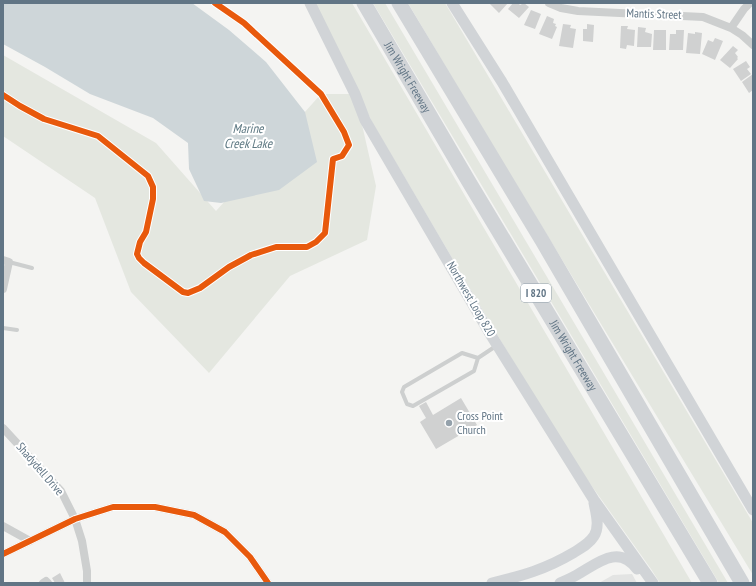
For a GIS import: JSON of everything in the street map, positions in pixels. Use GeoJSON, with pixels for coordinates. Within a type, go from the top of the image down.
{"type":"FeatureCollection","features":[{"type":"Feature","properties":{"kind":"highway","name":"Jim Wright Freeway"},"geometry":{"type":"LineString","coordinates":[[364,3],[469,182],[710,583]]}},
{"type":"Feature","properties":{"kind":"highway","name":"I 820"},"geometry":{"type":"LineString","coordinates":[[399,3],[543,242],[742,583]]}},
{"type":"Feature","properties":{"kind":"highway"},"geometry":{"type":"LineString","coordinates":[[724,552],[737,558],[751,583]]}},
{"type":"Feature","properties":{"kind":"main road","name":"Northwest Loop 820"},"geometry":{"type":"LineString","coordinates":[[310,3],[355,94],[365,120],[498,345],[594,500],[653,583]]}},
{"type":"Feature","properties":{"kind":"main road"},"geometry":{"type":"LineString","coordinates":[[452,3],[502,82],[753,510]]}},
{"type":"Feature","properties":{"kind":"main road"},"geometry":{"type":"LineString","coordinates":[[492,583],[522,576],[553,564],[586,545],[595,535],[597,520],[594,500]]}},
{"type":"Feature","properties":{"kind":"main road"},"geometry":{"type":"LineString","coordinates":[[560,583],[608,557],[617,557],[627,560],[636,567],[647,583]]}},
{"type":"Feature","properties":{"kind":"street","name":"Mantis Street"},"geometry":{"type":"LineString","coordinates":[[549,3],[561,8],[578,11],[703,17],[731,28],[753,45]]}},
{"type":"Feature","properties":{"kind":"street"},"geometry":{"type":"LineString","coordinates":[[731,28],[750,3]]}},
{"type":"Feature","properties":{"kind":"street"},"geometry":{"type":"LineString","coordinates":[[3,287],[6,261]]}},
{"type":"Feature","properties":{"kind":"street","name":"Shadydell Drive"},"geometry":{"type":"LineString","coordinates":[[3,428],[61,491],[75,519],[82,541],[87,571],[87,583]]}},
{"type":"Feature","properties":{"kind":"street"},"geometry":{"type":"LineString","coordinates":[[3,554],[75,519],[112,507],[155,507],[194,516],[225,532],[250,557],[268,583]]}},
{"type":"Feature","properties":{"kind":"street"},"geometry":{"type":"LineString","coordinates":[[3,526],[30,541]]}},
{"type":"Feature","properties":{"kind":"lane"},"geometry":{"type":"LineString","coordinates":[[6,261],[32,268]]}},
{"type":"Feature","properties":{"kind":"lane"},"geometry":{"type":"LineString","coordinates":[[3,328],[17,330]]}},
{"type":"Feature","properties":{"kind":"lane"},"geometry":{"type":"LineString","coordinates":[[478,358],[462,353],[404,387],[402,392],[408,404],[413,406],[474,371],[478,358],[498,345]]}},
{"type":"Feature","properties":{"kind":"shaded area"},"geometry":{"type":"Polygon","coordinates":[[[315,3],[352,3],[692,583],[660,583],[571,457],[372,122],[315,3]]]}},
{"type":"Feature","properties":{"kind":"shaded area"},"geometry":{"type":"Polygon","coordinates":[[[373,3],[385,3],[728,583],[719,583],[373,3]]]}},
{"type":"Feature","properties":{"kind":"shaded area"},"geometry":{"type":"Polygon","coordinates":[[[408,3],[445,3],[753,523],[753,575],[469,106],[408,3]]]}},
{"type":"Feature","properties":{"kind":"shaded area"},"geometry":{"type":"Polygon","coordinates":[[[3,55],[156,143],[216,211],[321,94],[355,94],[376,186],[367,240],[290,276],[209,373],[131,292],[95,198],[3,136],[3,55]]]}},
{"type":"Feature","properties":{"kind":"shaded area"},"geometry":{"type":"Polygon","coordinates":[[[632,574],[637,583],[599,583],[613,575],[632,574]]]}},
{"type":"Feature","properties":{"kind":"water","name":"Marine Creek Lake"},"geometry":{"type":"Polygon","coordinates":[[[3,3],[192,3],[229,30],[266,62],[305,112],[317,162],[279,190],[221,203],[204,201],[189,169],[188,143],[153,118],[90,94],[3,44],[3,3]]]}},
{"type":"Feature","properties":{"kind":"building"},"geometry":{"type":"Polygon","coordinates":[[[489,3],[508,3],[499,13],[489,3]]]}},
{"type":"Feature","properties":{"kind":"building"},"geometry":{"type":"Polygon","coordinates":[[[513,3],[518,3],[520,5],[524,3],[529,7],[519,18],[508,9],[513,3]]]}},
{"type":"Feature","properties":{"kind":"building"},"geometry":{"type":"Polygon","coordinates":[[[531,10],[541,14],[535,29],[524,25],[531,10]]]}},
{"type":"Feature","properties":{"kind":"building"},"geometry":{"type":"Polygon","coordinates":[[[547,16],[554,19],[553,23],[556,24],[555,26],[557,27],[552,39],[539,34],[547,16]]]}},
{"type":"Feature","properties":{"kind":"building"},"geometry":{"type":"Polygon","coordinates":[[[563,24],[571,25],[570,28],[576,29],[573,48],[559,46],[563,24]]]}},
{"type":"Feature","properties":{"kind":"building"},"geometry":{"type":"Polygon","coordinates":[[[587,24],[594,25],[593,42],[583,41],[583,29],[587,29],[587,24]]]}},
{"type":"Feature","properties":{"kind":"building"},"geometry":{"type":"Polygon","coordinates":[[[621,26],[628,26],[627,29],[635,30],[634,46],[627,45],[626,49],[620,48],[621,26]]]}},
{"type":"Feature","properties":{"kind":"building"},"geometry":{"type":"Polygon","coordinates":[[[638,27],[646,28],[645,32],[652,34],[651,47],[637,47],[638,27]]]}},
{"type":"Feature","properties":{"kind":"building"},"geometry":{"type":"Polygon","coordinates":[[[654,30],[666,30],[666,50],[653,50],[654,30]]]}},
{"type":"Feature","properties":{"kind":"building"},"geometry":{"type":"Polygon","coordinates":[[[676,30],[684,30],[683,50],[669,50],[670,34],[676,34],[676,30]]]}},
{"type":"Feature","properties":{"kind":"building"},"geometry":{"type":"Polygon","coordinates":[[[695,32],[702,33],[700,54],[686,53],[688,33],[695,34],[695,32]]]}},
{"type":"Feature","properties":{"kind":"building"},"geometry":{"type":"Polygon","coordinates":[[[715,38],[723,41],[715,60],[702,54],[708,40],[713,42],[715,38]]]}},
{"type":"Feature","properties":{"kind":"building"},"geometry":{"type":"Polygon","coordinates":[[[733,46],[738,50],[735,53],[738,59],[730,68],[720,60],[733,46]]]}},
{"type":"Feature","properties":{"kind":"building"},"geometry":{"type":"Polygon","coordinates":[[[746,61],[750,67],[747,69],[751,74],[741,81],[733,69],[746,61]]]}},
{"type":"Feature","properties":{"kind":"building"},"geometry":{"type":"Polygon","coordinates":[[[753,74],[753,90],[749,93],[742,82],[753,74]]]}},
{"type":"Feature","properties":{"kind":"building","name":"Cross Point Church"},"geometry":{"type":"Polygon","coordinates":[[[461,398],[477,425],[436,449],[420,422],[426,418],[419,406],[426,402],[433,415],[461,398]]]}},
{"type":"Feature","properties":{"kind":"building"},"geometry":{"type":"Polygon","coordinates":[[[60,573],[65,583],[55,583],[52,578],[60,573]]]}},
{"type":"Feature","properties":{"kind":"cycle path"},"geometry":{"type":"LineString","coordinates":[[3,95],[44,119],[98,136],[148,176],[153,187],[153,199],[146,232],[140,242],[137,254],[144,263],[183,292],[188,293],[200,288],[229,267],[251,255],[276,247],[307,247],[316,242],[325,233],[333,159],[342,156],[349,145],[344,132],[321,94],[244,23],[215,3]]}},
{"type":"Feature","properties":{"kind":"cycle path"},"geometry":{"type":"LineString","coordinates":[[3,554],[75,519],[113,507],[155,507],[194,515],[225,532],[250,557],[268,583]]}},
{"type":"Feature","properties":{"kind":"place","name":"Cross Point Church"},"geometry":{"type":"Point","coordinates":[449,423]}}]}
